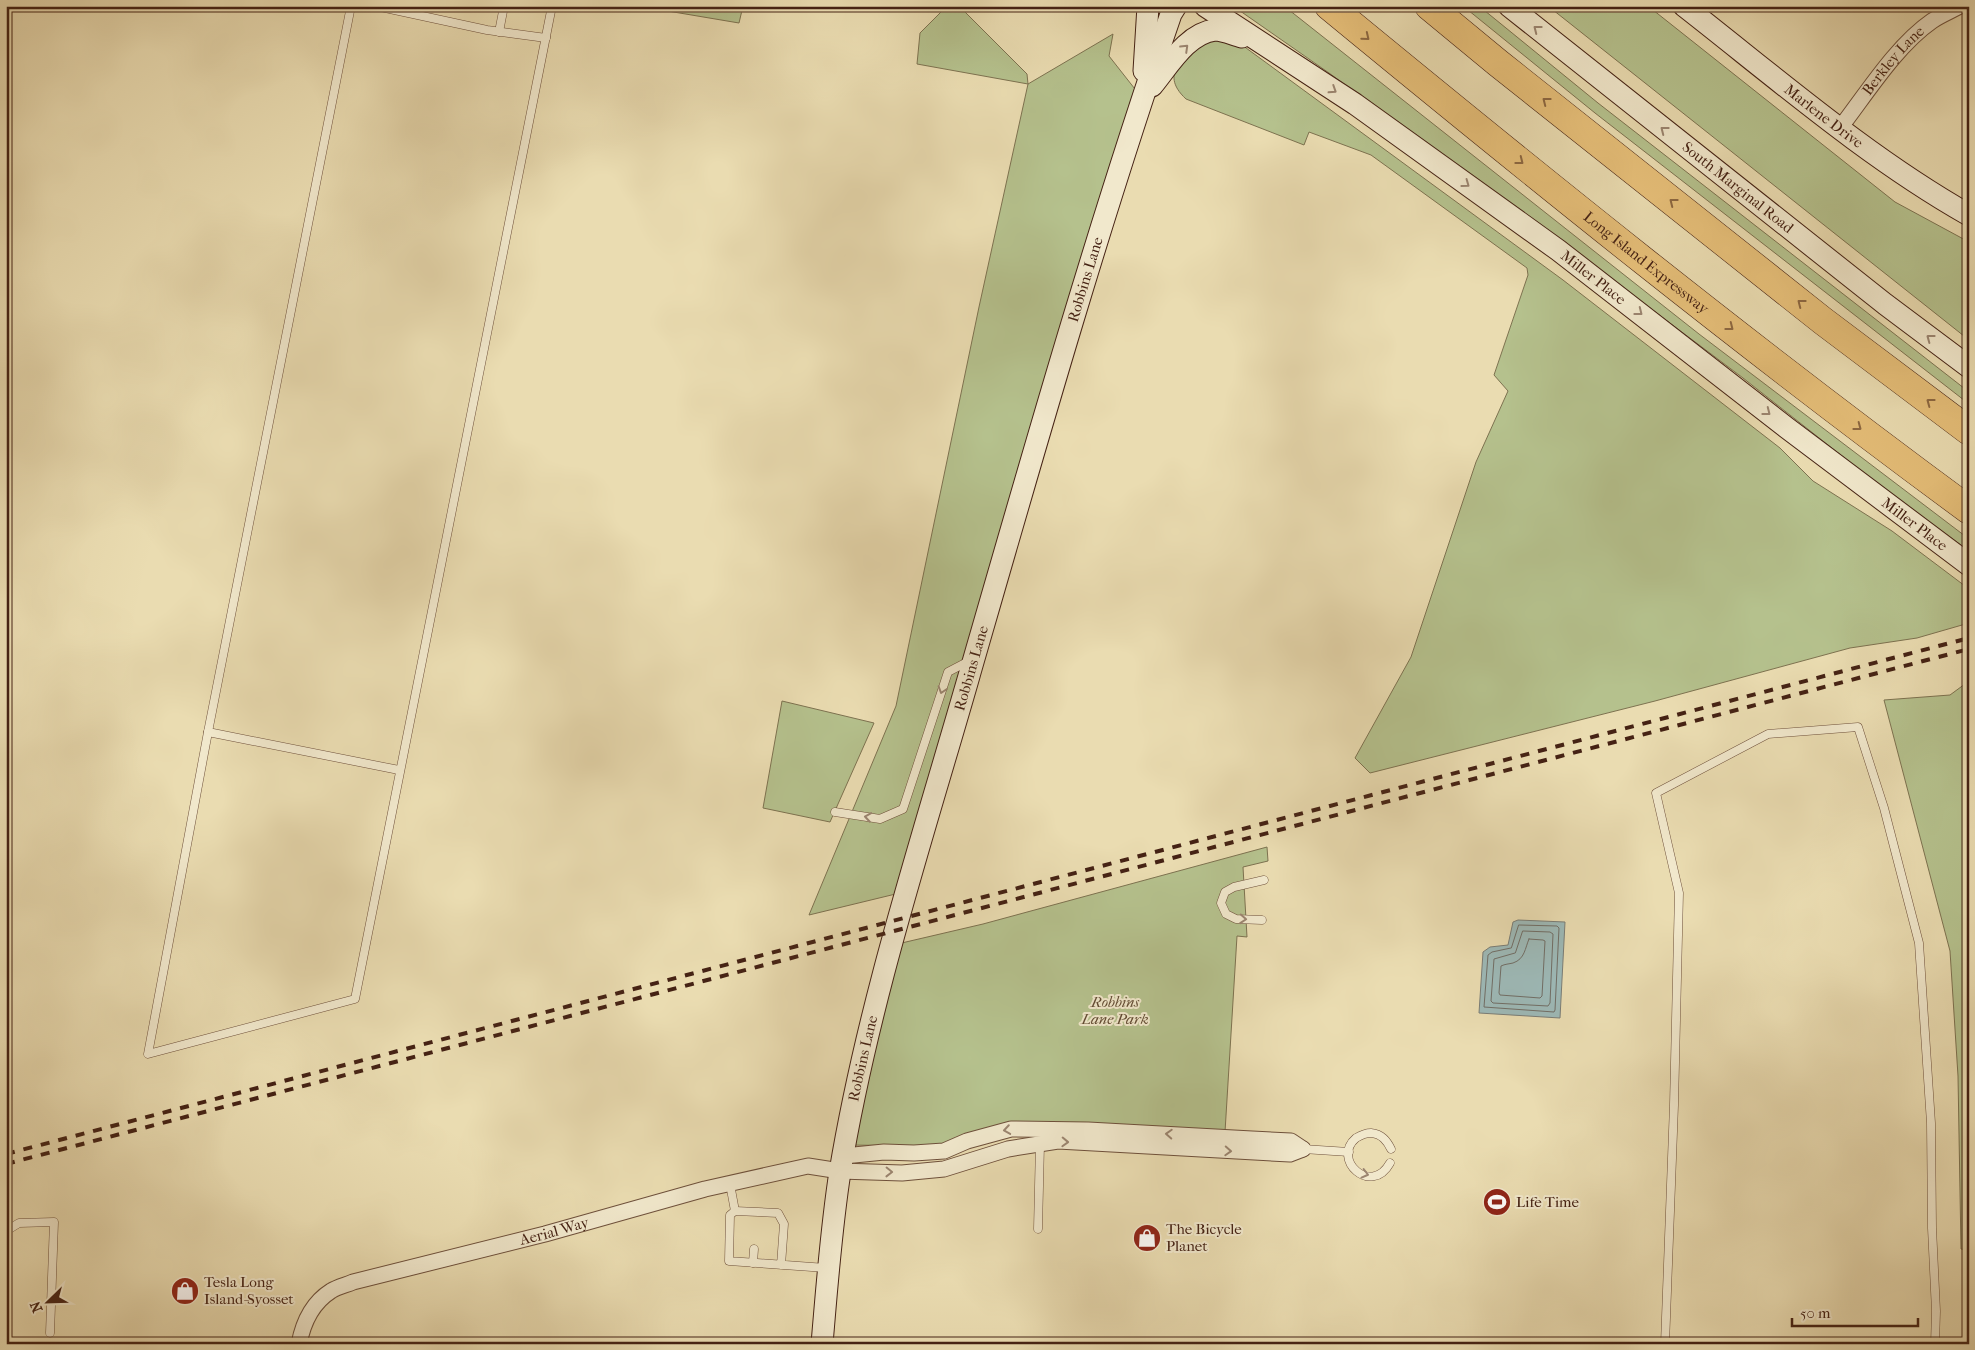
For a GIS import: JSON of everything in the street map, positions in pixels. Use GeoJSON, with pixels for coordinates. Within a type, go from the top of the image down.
{"type":"FeatureCollection","features":[{"type":"Feature","properties":{"kind":"highway","name":"Long Island Expressway"},"geometry":{"type":"LineString","coordinates":[[1329,6],[1466,119],[1770,359],[1969,510]]}},
{"type":"Feature","properties":{"kind":"highway"},"geometry":{"type":"LineString","coordinates":[[1429,6],[1823,321],[1969,431]]}},
{"type":"Feature","properties":{"kind":"street"},"geometry":{"type":"LineString","coordinates":[[1142,98],[1148,6]]}},
{"type":"Feature","properties":{"kind":"street","name":"Robbins Lane"},"geometry":{"type":"LineString","coordinates":[[822,1344],[828,1269],[842,1163],[872,1019],[1038,436],[1142,98],[1171,14],[1176,6]]}},
{"type":"Feature","properties":{"kind":"street","name":"Miller Place"},"geometry":{"type":"LineString","coordinates":[[1205,6],[1355,104],[1558,250],[1787,428],[1969,565]]}},
{"type":"Feature","properties":{"kind":"street","name":"South Marginal Road"},"geometry":{"type":"LineString","coordinates":[[1509,6],[1885,304],[1969,367]]}},
{"type":"Feature","properties":{"kind":"street","name":"Marlene Drive"},"geometry":{"type":"LineString","coordinates":[[1684,6],[1840,128],[1912,180],[1969,215]]}},
{"type":"Feature","properties":{"kind":"street","name":"Berkley Lane"},"geometry":{"type":"LineString","coordinates":[[1840,128],[1890,63],[1912,38],[1933,20],[1960,6]]}},
{"type":"Feature","properties":{"kind":"street"},"geometry":{"type":"LineString","coordinates":[[1142,98],[1186,46],[1201,34],[1217,30],[1244,38],[1302,70]]}},
{"type":"Feature","properties":{"kind":"street"},"geometry":{"type":"LineString","coordinates":[[842,1163],[884,1152],[944,1151],[967,1141],[1011,1129],[1088,1130],[1252,1139],[1291,1142],[1303,1149]]}},
{"type":"Feature","properties":{"kind":"street"},"geometry":{"type":"LineString","coordinates":[[842,1163],[902,1172],[944,1169],[1008,1149],[1058,1141],[1290,1154],[1303,1149]]}},
{"type":"Feature","properties":{"kind":"street","name":"Aerial Way"},"geometry":{"type":"LineString","coordinates":[[299,1344],[303,1326],[315,1306],[330,1292],[353,1282],[730,1184],[808,1166],[842,1163]]}},
{"type":"Feature","properties":{"kind":"lane"},"geometry":{"type":"LineString","coordinates":[[351,6],[208,732],[148,1054],[355,999],[552,6]]}},
{"type":"Feature","properties":{"kind":"lane"},"geometry":{"type":"LineString","coordinates":[[376,6],[498,32],[546,38]]}},
{"type":"Feature","properties":{"kind":"lane"},"geometry":{"type":"LineString","coordinates":[[498,32],[504,6]]}},
{"type":"Feature","properties":{"kind":"lane"},"geometry":{"type":"LineString","coordinates":[[835,812],[880,819],[903,809],[948,672],[975,658]]}},
{"type":"Feature","properties":{"kind":"lane"},"geometry":{"type":"LineString","coordinates":[[1665,1344],[1674,1106],[1679,893],[1656,793],[1768,734],[1858,727],[1884,808],[1919,943],[1931,1123],[1932,1228],[1936,1311],[1935,1344]]}},
{"type":"Feature","properties":{"kind":"lane"},"geometry":{"type":"LineString","coordinates":[[208,732],[399,770]]}},
{"type":"Feature","properties":{"kind":"lane"},"geometry":{"type":"LineString","coordinates":[[1262,920],[1236,919],[1226,914],[1221,903],[1224,892],[1229,889],[1264,880]]}},
{"type":"Feature","properties":{"kind":"lane"},"geometry":{"type":"LineString","coordinates":[[1390,1163],[1387,1168],[1377,1175],[1366,1176],[1351,1166],[1348,1152],[1354,1140],[1366,1133],[1379,1135],[1388,1142],[1391,1150]]}},
{"type":"Feature","properties":{"kind":"lane"},"geometry":{"type":"LineString","coordinates":[[1038,1229],[1040,1144]]}},
{"type":"Feature","properties":{"kind":"lane"},"geometry":{"type":"LineString","coordinates":[[1303,1149],[1348,1152]]}},
{"type":"Feature","properties":{"kind":"lane"},"geometry":{"type":"LineString","coordinates":[[730,1184],[736,1211]]}},
{"type":"Feature","properties":{"kind":"lane"},"geometry":{"type":"LineString","coordinates":[[781,1265],[784,1224],[778,1213],[755,1214],[736,1211],[730,1216],[729,1261],[828,1269]]}},
{"type":"Feature","properties":{"kind":"lane"},"geometry":{"type":"LineString","coordinates":[[6,1231],[19,1223],[54,1222],[50,1333]]}},
{"type":"Feature","properties":{"kind":"lane"},"geometry":{"type":"LineString","coordinates":[[753,1263],[754,1249]]}},
{"type":"Feature","properties":{"kind":"green space"},"geometry":{"type":"Polygon","coordinates":[[[638,6],[743,6],[739,23],[638,6]]]}},
{"type":"Feature","properties":{"kind":"green space"},"geometry":{"type":"Polygon","coordinates":[[[947,6],[959,6],[1027,74],[1028,84],[917,64],[920,33],[947,6]]]}},
{"type":"Feature","properties":{"kind":"green space"},"geometry":{"type":"Polygon","coordinates":[[[1233,6],[1284,6],[1699,334],[1969,539],[1969,551],[1875,482],[1743,378],[1598,269],[1329,73],[1233,6]]]}},
{"type":"Feature","properties":{"kind":"green space"},"geometry":{"type":"Polygon","coordinates":[[[1463,6],[1479,6],[1598,103],[1969,392],[1969,404],[1595,113],[1463,6]]]}},
{"type":"Feature","properties":{"kind":"green space"},"geometry":{"type":"Polygon","coordinates":[[[1548,6],[1648,6],[1895,202],[1969,242],[1969,340],[1548,6]]]}},
{"type":"Feature","properties":{"kind":"green space"},"geometry":{"type":"Polygon","coordinates":[[[1113,34],[1109,56],[1142,98],[908,891],[809,915],[896,706],[979,307],[1028,84],[1113,34]]]}},
{"type":"Feature","properties":{"kind":"green space"},"geometry":{"type":"Polygon","coordinates":[[[1207,36],[1242,45],[1563,280],[1780,448],[1813,481],[1892,531],[1969,589],[1969,623],[1917,638],[1850,648],[1655,701],[1370,773],[1355,758],[1411,657],[1476,462],[1508,391],[1494,375],[1528,275],[1527,268],[1371,155],[1309,132],[1304,145],[1186,99],[1174,81],[1175,72],[1184,58],[1207,36]]]}},
{"type":"Feature","properties":{"kind":"green space"},"geometry":{"type":"Polygon","coordinates":[[[1969,681],[1969,1250],[1961,1249],[1958,1076],[1950,951],[1884,700],[1950,695],[1969,681]]]}},
{"type":"Feature","properties":{"kind":"green space"},"geometry":{"type":"Polygon","coordinates":[[[782,701],[874,723],[830,822],[763,808],[782,701]]]}},
{"type":"Feature","properties":{"kind":"green space","name":"Robbins Lane Park"},"geometry":{"type":"Polygon","coordinates":[[[1267,847],[1268,861],[1243,867],[1247,937],[1237,936],[1225,1132],[1012,1122],[939,1146],[846,1145],[893,945],[983,924],[1267,847]]]}},
{"type":"Feature","properties":{"kind":"water"},"geometry":{"type":"Polygon","coordinates":[[[1518,920],[1565,922],[1560,1018],[1479,1013],[1483,952],[1490,947],[1508,945],[1513,922],[1518,920]]]}},
{"type":"Feature","properties":{"kind":"railway"},"geometry":{"type":"LineString","coordinates":[[6,1154],[1969,638]]}},
{"type":"Feature","properties":{"kind":"railway"},"geometry":{"type":"LineString","coordinates":[[6,1164],[1969,649]]}},
{"type":"Feature","properties":{"kind":"place","name":"Life Time"},"geometry":{"type":"Point","coordinates":[1497,1202]}},
{"type":"Feature","properties":{"kind":"place","name":"The Bicycle Planet"},"geometry":{"type":"Point","coordinates":[1147,1238]}},
{"type":"Feature","properties":{"kind":"place","name":"Tesla Long Island-Syosset"},"geometry":{"type":"Point","coordinates":[185,1291]}}]}
